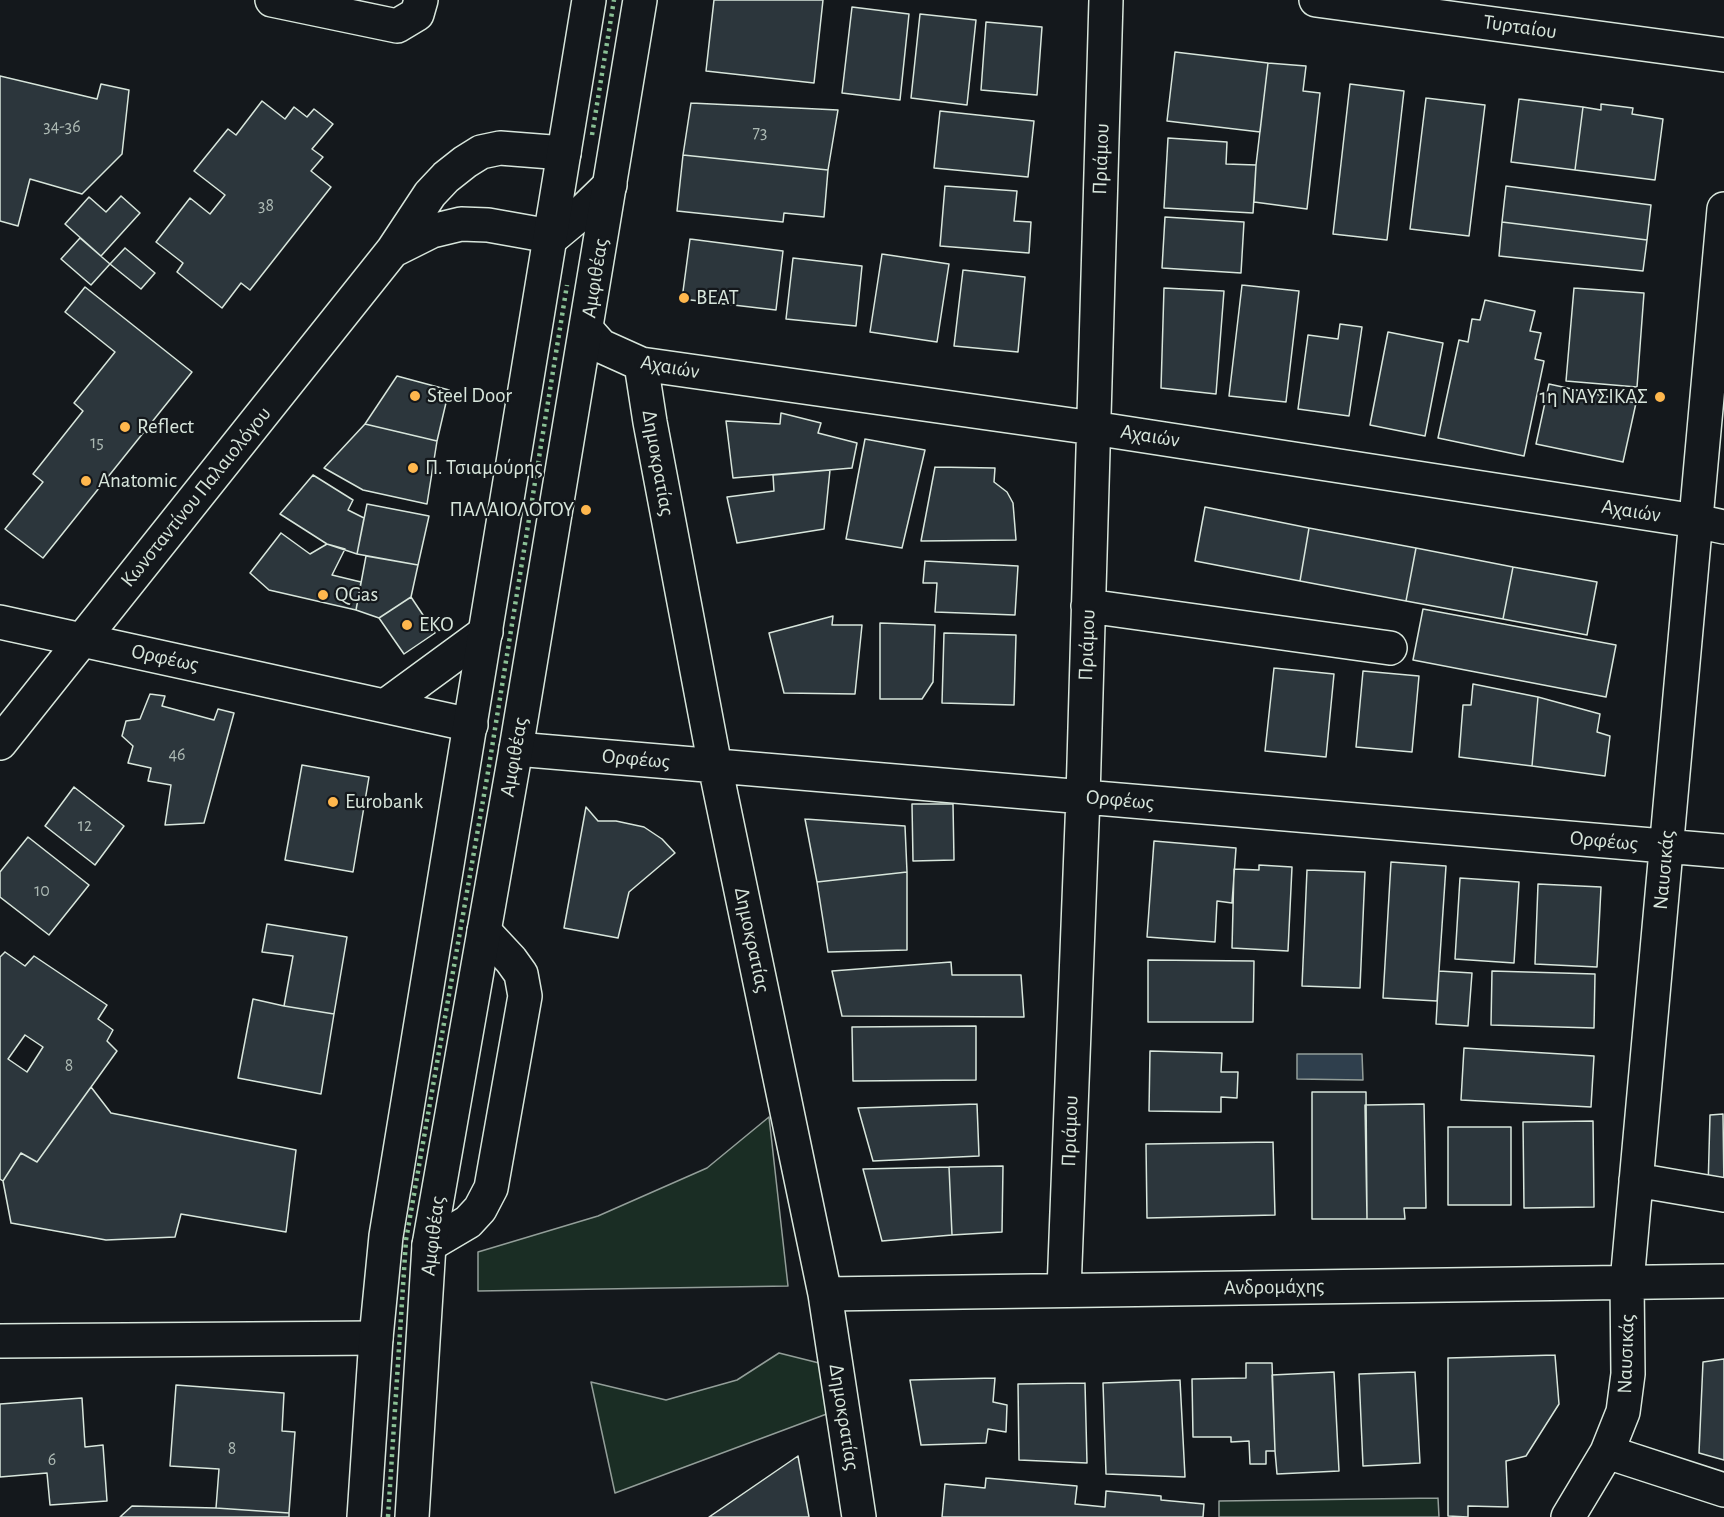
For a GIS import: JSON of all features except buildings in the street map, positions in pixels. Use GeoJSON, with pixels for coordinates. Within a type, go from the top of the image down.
{"type":"FeatureCollection","features":[{"type":"Feature","properties":{"kind":"street"},"geometry":{"type":"LineString","coordinates":[[272,0],[397,27],[417,14],[421,0]]}},
{"type":"Feature","properties":{"kind":"street"},"geometry":{"type":"LineString","coordinates":[[364,1517],[376,1338],[386,1236],[589,0]]}},
{"type":"Feature","properties":{"kind":"street","name":"Αμφιθέας"},"geometry":{"type":"LineString","coordinates":[[412,1517],[429,1245],[516,749],[640,0]]}},
{"type":"Feature","properties":{"kind":"street","name":"Πριάμου"},"geometry":{"type":"LineString","coordinates":[[1064,1290],[1083,797],[1106,0]]}},
{"type":"Feature","properties":{"kind":"street","name":"Τυρταίου"},"geometry":{"type":"LineString","coordinates":[[1316,0],[1468,10],[1724,54]]}},
{"type":"Feature","properties":{"kind":"street","name":"Κωνσταντίνου Παλαιολόγου"},"geometry":{"type":"LineString","coordinates":[[0,743],[393,250],[430,194],[446,177],[481,152],[500,148],[564,153]]}},
{"type":"Feature","properties":{"kind":"street"},"geometry":{"type":"LineString","coordinates":[[550,236],[555,235],[579,215],[610,185]]}},
{"type":"Feature","properties":{"kind":"street","name":"Ναυσικάς"},"geometry":{"type":"LineString","coordinates":[[1568,1517],[1607,1452],[1623,1412],[1628,1374],[1627,1282],[1666,846],[1710,524],[1724,209]]}},
{"type":"Feature","properties":{"kind":"street","name":"Κωνσταντίνου Παλαιολόγου"},"geometry":{"type":"LineString","coordinates":[[393,250],[432,231],[461,224],[488,225],[550,236]]}},
{"type":"Feature","properties":{"kind":"street","name":"Αχαιών"},"geometry":{"type":"LineString","coordinates":[[586,329],[601,346],[641,364],[1093,428],[1710,524]]}},
{"type":"Feature","properties":{"kind":"street","name":"Δημοκρατίας"},"geometry":{"type":"LineString","coordinates":[[641,364],[652,434],[715,766],[825,1294],[859,1517]]}},
{"type":"Feature","properties":{"kind":"street"},"geometry":{"type":"LineString","coordinates":[[1088,606],[1390,648]]}},
{"type":"Feature","properties":{"kind":"street","name":"Ορφέως"},"geometry":{"type":"LineString","coordinates":[[0,622],[471,725]]}},
{"type":"Feature","properties":{"kind":"street"},"geometry":{"type":"LineString","coordinates":[[385,706],[486,632]]}},
{"type":"Feature","properties":{"kind":"street","name":"Ορφέως"},"geometry":{"type":"LineString","coordinates":[[516,749],[1724,851]]}},
{"type":"Feature","properties":{"kind":"street"},"geometry":{"type":"LineString","coordinates":[[429,1245],[468,1222],[480,1209],[491,1188],[525,996],[521,974],[484,931]]}},
{"type":"Feature","properties":{"kind":"street"},"geometry":{"type":"LineString","coordinates":[[1636,1180],[1724,1195]]}},
{"type":"Feature","properties":{"kind":"street","name":"Ανδρομάχης"},"geometry":{"type":"LineString","coordinates":[[825,1294],[1724,1281]]}},
{"type":"Feature","properties":{"kind":"street"},"geometry":{"type":"LineString","coordinates":[[0,1341],[376,1338]]}},
{"type":"Feature","properties":{"kind":"street"},"geometry":{"type":"LineString","coordinates":[[1607,1452],[1724,1490]]}},
{"type":"Feature","properties":{"kind":"green space"},"geometry":{"type":"Polygon","coordinates":[[[769,1117],[788,1286],[478,1291],[478,1252],[598,1216],[707,1168],[769,1117]]]}},
{"type":"Feature","properties":{"kind":"green space"},"geometry":{"type":"Polygon","coordinates":[[[779,1353],[819,1363],[832,1412],[615,1493],[591,1382],[666,1400],[737,1380],[779,1353]]]}},
{"type":"Feature","properties":{"kind":"green space"},"geometry":{"type":"Polygon","coordinates":[[[1438,1498],[1439,1517],[1219,1517],[1219,1501],[1438,1498]]]}},
{"type":"Feature","properties":{"kind":"water"},"geometry":{"type":"Polygon","coordinates":[[[1297,1054],[1362,1054],[1363,1080],[1297,1079],[1297,1054]]]}},
{"type":"Feature","properties":{"kind":"hedge"},"geometry":{"type":"LineString","coordinates":[[592,135],[614,0]]}},
{"type":"Feature","properties":{"kind":"hedge"},"geometry":{"type":"LineString","coordinates":[[388,1517],[406,1240],[488,772],[567,285]]}},
{"type":"Feature","properties":{"kind":"place","name":"ΒΕΑΤ"},"geometry":{"type":"Point","coordinates":[684,298]}},
{"type":"Feature","properties":{"kind":"place","name":"Steel Door"},"geometry":{"type":"Point","coordinates":[415,396]}},
{"type":"Feature","properties":{"kind":"place","name":"1η ΝΑΥΣΙΚΑΣ"},"geometry":{"type":"Point","coordinates":[1660,397]}},
{"type":"Feature","properties":{"kind":"place","name":"Reflect"},"geometry":{"type":"Point","coordinates":[125,427]}},
{"type":"Feature","properties":{"kind":"place","name":"Π. Τσιαμούρης"},"geometry":{"type":"Point","coordinates":[413,468]}},
{"type":"Feature","properties":{"kind":"place","name":"Anatomic"},"geometry":{"type":"Point","coordinates":[86,481]}},
{"type":"Feature","properties":{"kind":"place","name":"ΠΑΛΑΙΟΛΟΓΟΥ"},"geometry":{"type":"Point","coordinates":[586,510]}},
{"type":"Feature","properties":{"kind":"place","name":"QGas"},"geometry":{"type":"Point","coordinates":[323,595]}},
{"type":"Feature","properties":{"kind":"place","name":"EKO"},"geometry":{"type":"Point","coordinates":[407,625]}},
{"type":"Feature","properties":{"kind":"place","name":"Eurobank"},"geometry":{"type":"Point","coordinates":[333,802]}}]}
